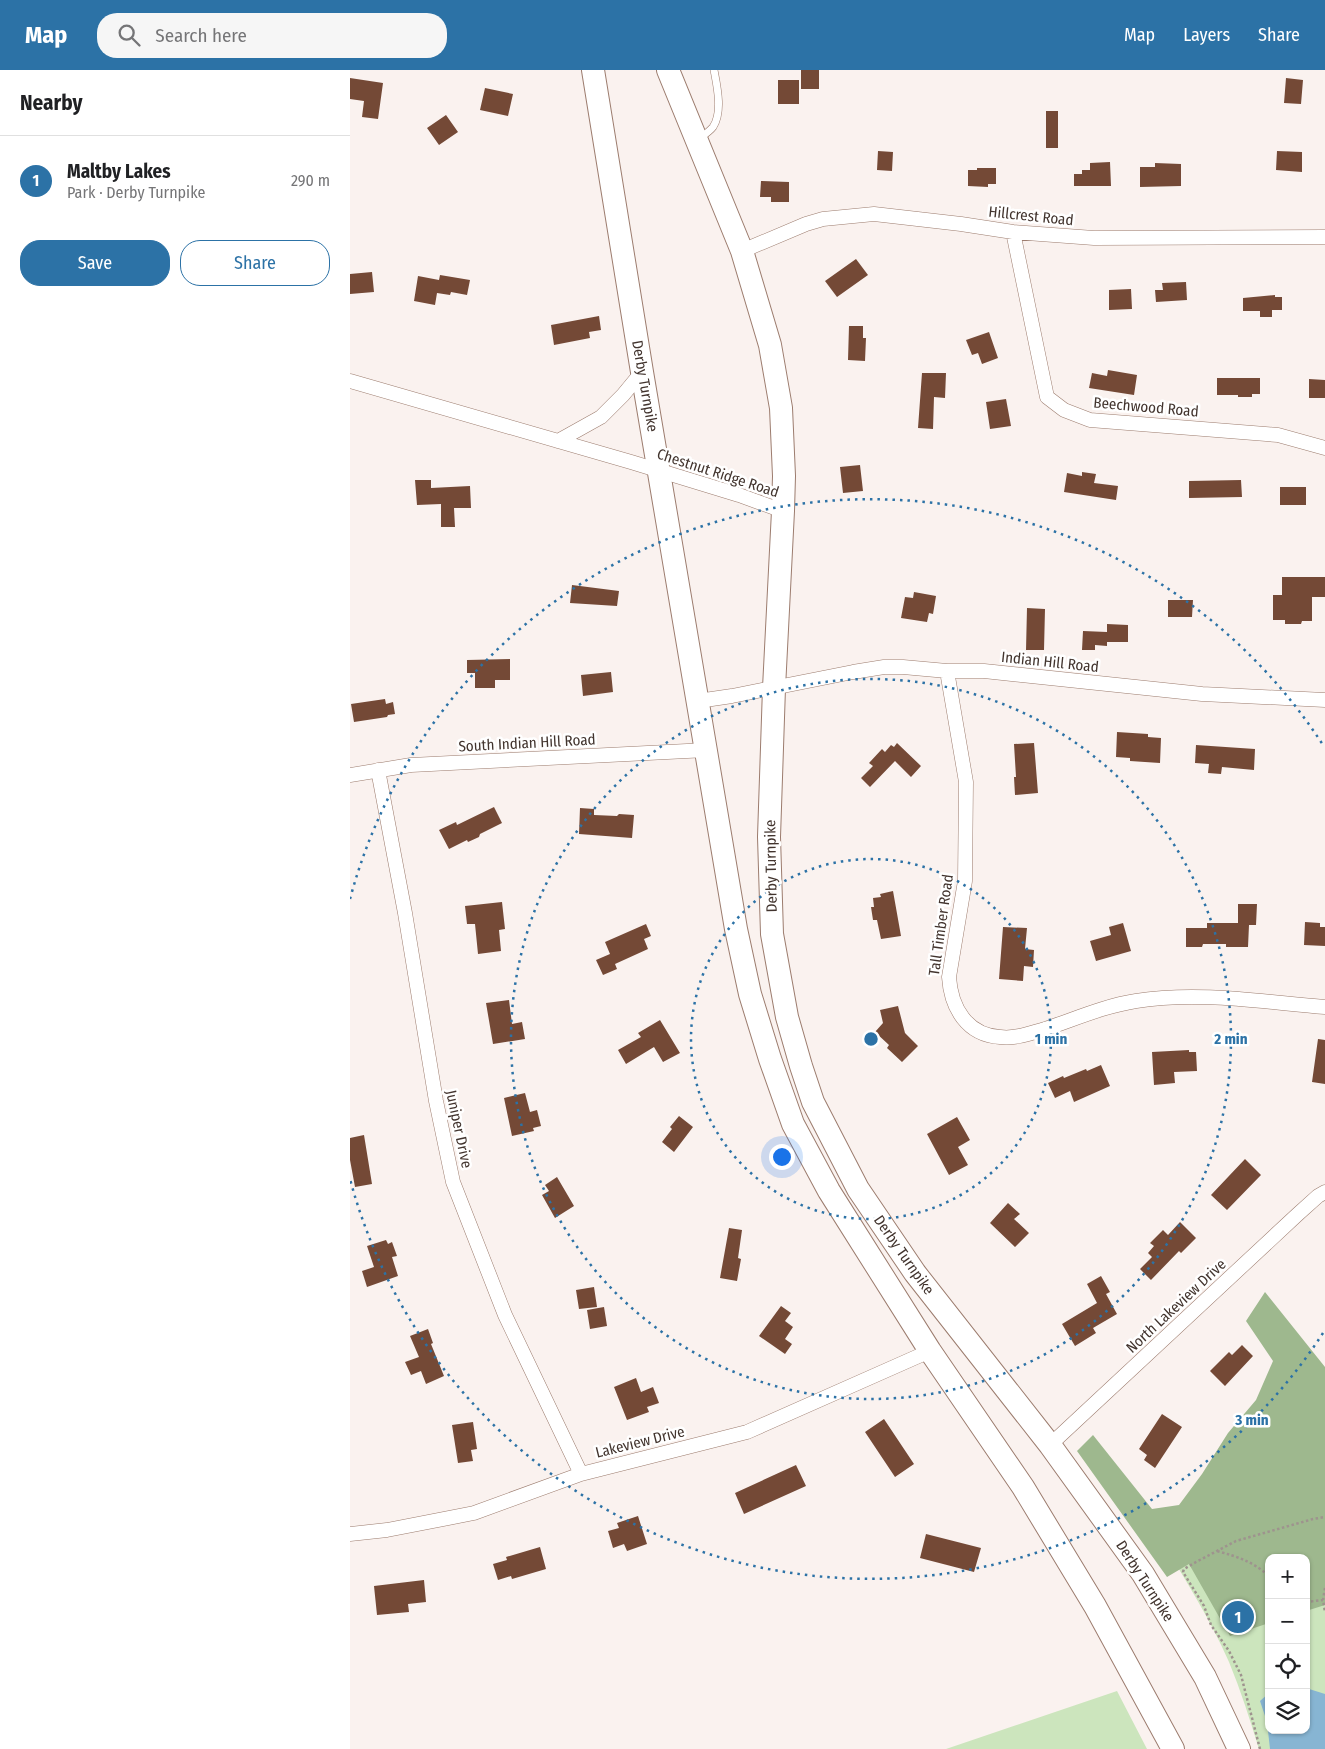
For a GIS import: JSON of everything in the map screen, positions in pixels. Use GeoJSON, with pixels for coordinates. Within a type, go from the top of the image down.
{"type":"FeatureCollection","features":[{"type":"Feature","properties":{"kind":"highway","name":"Derby Turnpike"},"geometry":{"type":"LineString","coordinates":[[593,70],[736,929],[750,994],[770,1059],[793,1124],[829,1192],[930,1352],[1023,1488],[1090,1597],[1173,1749]]}},
{"type":"Feature","properties":{"kind":"highway","name":"Derby Turnpike"},"geometry":{"type":"LineString","coordinates":[[668,70],[742,251],[770,345],[781,408],[783,512],[769,837],[772,934],[786,1017],[814,1102],[858,1189],[915,1273],[1050,1445],[1143,1574],[1206,1678],[1239,1749]]}},
{"type":"Feature","properties":{"kind":"street","name":"Hillcrest Road"},"geometry":{"type":"LineString","coordinates":[[742,251],[806,224],[823,219],[874,214],[1014,232],[1094,238],[1325,237]]}},
{"type":"Feature","properties":{"kind":"street","name":"Beechwood Road"},"geometry":{"type":"LineString","coordinates":[[1014,232],[1047,397],[1064,410],[1090,420],[1278,435],[1325,448]]}},
{"type":"Feature","properties":{"kind":"street"},"geometry":{"type":"LineString","coordinates":[[558,442],[601,417],[642,372]]}},
{"type":"Feature","properties":{"kind":"street","name":"Chestnut Ridge Road"},"geometry":{"type":"LineString","coordinates":[[350,380],[740,495],[783,512]]}},
{"type":"Feature","properties":{"kind":"street","name":"Indian Hill Road"},"geometry":{"type":"LineString","coordinates":[[774,688],[884,667],[903,667],[984,671],[1202,694],[1325,700]]}},
{"type":"Feature","properties":{"kind":"street","name":"Tall Timber Road"},"geometry":{"type":"LineString","coordinates":[[947,670],[966,782],[965,881],[949,977],[950,993],[956,1008],[967,1024],[999,1038],[1017,1037],[1100,1010],[1135,1001],[1173,997],[1247,1000],[1325,1007]]}},
{"type":"Feature","properties":{"kind":"street"},"geometry":{"type":"LineString","coordinates":[[698,701],[774,688]]}},
{"type":"Feature","properties":{"kind":"street","name":"South Indian Hill Road"},"geometry":{"type":"LineString","coordinates":[[350,775],[411,765],[707,750]]}},
{"type":"Feature","properties":{"kind":"street","name":"Juniper Drive"},"geometry":{"type":"LineString","coordinates":[[378,770],[405,913],[436,1101],[453,1182],[505,1315],[580,1474]]}},
{"type":"Feature","properties":{"kind":"street","name":"North Lakeview Drive"},"geometry":{"type":"LineString","coordinates":[[1050,1445],[1298,1214],[1325,1192]]}},
{"type":"Feature","properties":{"kind":"street","name":"Lakeview Drive"},"geometry":{"type":"LineString","coordinates":[[350,1534],[387,1530],[474,1513],[580,1474],[747,1432],[930,1352]]}},
{"type":"Feature","properties":{"kind":"lane"},"geometry":{"type":"LineString","coordinates":[[697,141],[713,128],[717,118],[714,70]]}},
{"type":"Feature","properties":{"kind":"path"},"geometry":{"type":"LineString","coordinates":[[1260,1749],[1241,1674],[1229,1651],[1210,1625],[1204,1606],[1183,1572],[1184,1569],[1216,1551],[1245,1538],[1313,1518],[1325,1517]]}},
{"type":"Feature","properties":{"kind":"path"},"geometry":{"type":"LineString","coordinates":[[1216,1551],[1245,1559],[1265,1572]]}},
{"type":"Feature","properties":{"kind":"path"},"geometry":{"type":"LineString","coordinates":[[1325,1588],[1325,1612]]}},
{"type":"Feature","properties":{"kind":"path"},"geometry":{"type":"LineString","coordinates":[[1310,1602],[1324,1600]]}},
{"type":"Feature","properties":{"kind":"green space"},"geometry":{"type":"Polygon","coordinates":[[[1265,1292],[1325,1367],[1325,1605],[1310,1610],[1310,1554],[1265,1554],[1265,1624],[1230,1636],[1189,1564],[1167,1577],[1077,1451],[1093,1435],[1152,1509],[1179,1505],[1202,1474],[1228,1433],[1256,1400],[1273,1361],[1246,1321],[1265,1292]]]}},
{"type":"Feature","properties":{"kind":"green space"},"geometry":{"type":"Polygon","coordinates":[[[1325,1457],[1325,1749],[1259,1749],[1229,1662],[1205,1614],[1159,1535],[1325,1457]]]}},
{"type":"Feature","properties":{"kind":"green space"},"geometry":{"type":"Polygon","coordinates":[[[1117,1691],[1147,1749],[946,1749],[1117,1691]]]}},
{"type":"Feature","properties":{"kind":"water"},"geometry":{"type":"Polygon","coordinates":[[[1310,1689],[1325,1694],[1325,1749],[1270,1749],[1268,1734],[1310,1734],[1310,1689]]]}},
{"type":"Feature","properties":{"kind":"water"},"geometry":{"type":"Polygon","coordinates":[[[1265,1697],[1265,1716],[1260,1701],[1265,1697]]]}},
{"type":"Feature","properties":{"kind":"building"},"geometry":{"type":"Polygon","coordinates":[[[801,70],[819,70],[819,89],[801,89],[801,70]]]}},
{"type":"Feature","properties":{"kind":"building"},"geometry":{"type":"Polygon","coordinates":[[[350,78],[383,83],[378,119],[362,117],[364,101],[350,99],[350,78]]]}},
{"type":"Feature","properties":{"kind":"building"},"geometry":{"type":"Polygon","coordinates":[[[1286,78],[1303,80],[1301,104],[1284,103],[1286,78]]]}},
{"type":"Feature","properties":{"kind":"building"},"geometry":{"type":"Polygon","coordinates":[[[778,80],[799,80],[799,104],[778,104],[778,80]]]}},
{"type":"Feature","properties":{"kind":"building"},"geometry":{"type":"Polygon","coordinates":[[[485,88],[513,94],[508,116],[480,110],[485,88]]]}},
{"type":"Feature","properties":{"kind":"building"},"geometry":{"type":"Polygon","coordinates":[[[1046,111],[1058,111],[1058,148],[1046,148],[1046,111]]]}},
{"type":"Feature","properties":{"kind":"building"},"geometry":{"type":"Polygon","coordinates":[[[446,115],[458,132],[439,145],[427,128],[446,115]]]}},
{"type":"Feature","properties":{"kind":"building"},"geometry":{"type":"Polygon","coordinates":[[[878,151],[893,152],[892,171],[877,170],[878,151]]]}},
{"type":"Feature","properties":{"kind":"building"},"geometry":{"type":"Polygon","coordinates":[[[1277,151],[1302,152],[1302,172],[1276,170],[1277,151]]]}},
{"type":"Feature","properties":{"kind":"building"},"geometry":{"type":"Polygon","coordinates":[[[1110,162],[1111,186],[1074,186],[1074,174],[1082,174],[1082,170],[1090,170],[1090,163],[1110,162]]]}},
{"type":"Feature","properties":{"kind":"building"},"geometry":{"type":"Polygon","coordinates":[[[1155,163],[1181,164],[1181,186],[1140,187],[1140,167],[1155,167],[1155,163]]]}},
{"type":"Feature","properties":{"kind":"building"},"geometry":{"type":"Polygon","coordinates":[[[977,168],[996,168],[996,184],[988,184],[988,187],[968,186],[968,170],[977,170],[977,168]]]}},
{"type":"Feature","properties":{"kind":"building"},"geometry":{"type":"Polygon","coordinates":[[[761,181],[789,182],[789,202],[771,202],[771,197],[760,197],[761,181]]]}},
{"type":"Feature","properties":{"kind":"building"},"geometry":{"type":"Polygon","coordinates":[[[856,259],[868,275],[837,297],[825,281],[856,259]]]}},
{"type":"Feature","properties":{"kind":"building"},"geometry":{"type":"Polygon","coordinates":[[[372,272],[374,292],[350,294],[350,274],[372,272]]]}},
{"type":"Feature","properties":{"kind":"building"},"geometry":{"type":"Polygon","coordinates":[[[440,275],[470,280],[467,295],[451,292],[450,295],[437,293],[435,305],[414,301],[418,276],[439,280],[440,275]]]}},
{"type":"Feature","properties":{"kind":"building"},"geometry":{"type":"Polygon","coordinates":[[[1186,282],[1187,300],[1156,302],[1155,290],[1163,290],[1162,283],[1186,282]]]}},
{"type":"Feature","properties":{"kind":"building"},"geometry":{"type":"Polygon","coordinates":[[[1131,289],[1132,309],[1109,310],[1109,290],[1131,289]]]}},
{"type":"Feature","properties":{"kind":"building"},"geometry":{"type":"Polygon","coordinates":[[[1275,295],[1275,297],[1282,297],[1282,310],[1272,310],[1272,317],[1260,317],[1260,311],[1243,311],[1243,298],[1275,295]]]}},
{"type":"Feature","properties":{"kind":"building"},"geometry":{"type":"Polygon","coordinates":[[[599,316],[601,330],[589,332],[590,338],[554,345],[551,325],[599,316]]]}},
{"type":"Feature","properties":{"kind":"building"},"geometry":{"type":"Polygon","coordinates":[[[849,326],[863,326],[863,338],[866,338],[865,361],[848,360],[849,326]]]}},
{"type":"Feature","properties":{"kind":"building"},"geometry":{"type":"Polygon","coordinates":[[[989,332],[998,358],[982,364],[978,353],[972,355],[966,340],[989,332]]]}},
{"type":"Feature","properties":{"kind":"building"},"geometry":{"type":"Polygon","coordinates":[[[1108,370],[1137,375],[1134,395],[1089,388],[1092,373],[1107,376],[1108,370]]]}},
{"type":"Feature","properties":{"kind":"building"},"geometry":{"type":"Polygon","coordinates":[[[922,373],[946,373],[945,398],[934,397],[933,429],[918,428],[922,373]]]}},
{"type":"Feature","properties":{"kind":"building"},"geometry":{"type":"Polygon","coordinates":[[[1217,378],[1260,378],[1260,394],[1252,394],[1252,397],[1217,395],[1217,378]]]}},
{"type":"Feature","properties":{"kind":"building"},"geometry":{"type":"Polygon","coordinates":[[[1309,379],[1325,380],[1325,398],[1309,398],[1309,379]]]}},
{"type":"Feature","properties":{"kind":"building"},"geometry":{"type":"Polygon","coordinates":[[[1006,399],[1011,426],[990,429],[986,402],[1006,399]]]}},
{"type":"Feature","properties":{"kind":"building"},"geometry":{"type":"Polygon","coordinates":[[[860,465],[863,491],[843,493],[840,467],[860,465]]]}},
{"type":"Feature","properties":{"kind":"building"},"geometry":{"type":"Polygon","coordinates":[[[1082,472],[1096,474],[1094,483],[1118,486],[1116,500],[1064,492],[1067,473],[1082,476],[1082,472]]]}},
{"type":"Feature","properties":{"kind":"building"},"geometry":{"type":"Polygon","coordinates":[[[415,480],[431,480],[431,488],[470,486],[471,508],[454,508],[455,527],[441,527],[441,504],[417,505],[415,480]]]}},
{"type":"Feature","properties":{"kind":"building"},"geometry":{"type":"Polygon","coordinates":[[[1241,480],[1242,497],[1189,498],[1189,481],[1241,480]]]}},
{"type":"Feature","properties":{"kind":"building"},"geometry":{"type":"Polygon","coordinates":[[[1280,487],[1306,487],[1306,505],[1280,505],[1280,487]]]}},
{"type":"Feature","properties":{"kind":"building"},"geometry":{"type":"Polygon","coordinates":[[[1282,577],[1325,577],[1325,597],[1312,597],[1312,621],[1302,621],[1301,624],[1285,624],[1285,620],[1273,620],[1273,595],[1282,595],[1282,577]]]}},
{"type":"Feature","properties":{"kind":"building"},"geometry":{"type":"Polygon","coordinates":[[[572,585],[619,591],[617,606],[570,603],[572,585]]]}},
{"type":"Feature","properties":{"kind":"building"},"geometry":{"type":"Polygon","coordinates":[[[914,592],[936,596],[933,614],[929,613],[927,622],[901,618],[905,597],[913,598],[914,592]]]}},
{"type":"Feature","properties":{"kind":"building"},"geometry":{"type":"Polygon","coordinates":[[[1168,600],[1193,600],[1192,617],[1168,617],[1168,600]]]}},
{"type":"Feature","properties":{"kind":"building"},"geometry":{"type":"Polygon","coordinates":[[[1027,608],[1045,609],[1044,650],[1026,650],[1027,608]]]}},
{"type":"Feature","properties":{"kind":"building"},"geometry":{"type":"Polygon","coordinates":[[[1107,624],[1128,625],[1128,642],[1107,642],[1107,624]]]}},
{"type":"Feature","properties":{"kind":"building"},"geometry":{"type":"Polygon","coordinates":[[[1083,631],[1107,632],[1107,646],[1095,645],[1095,650],[1082,650],[1083,631]]]}},
{"type":"Feature","properties":{"kind":"building"},"geometry":{"type":"Polygon","coordinates":[[[510,659],[510,680],[495,680],[495,688],[475,688],[475,673],[467,673],[467,660],[510,659]]]}},
{"type":"Feature","properties":{"kind":"building"},"geometry":{"type":"Polygon","coordinates":[[[611,672],[613,692],[583,696],[581,675],[611,672]]]}},
{"type":"Feature","properties":{"kind":"building"},"geometry":{"type":"Polygon","coordinates":[[[385,699],[386,704],[393,702],[395,714],[354,722],[351,704],[385,699]]]}},
{"type":"Feature","properties":{"kind":"building"},"geometry":{"type":"Polygon","coordinates":[[[1117,732],[1148,734],[1148,737],[1161,738],[1160,763],[1130,761],[1130,758],[1116,757],[1117,732]]]}},
{"type":"Feature","properties":{"kind":"building"},"geometry":{"type":"Polygon","coordinates":[[[897,743],[921,766],[911,777],[895,761],[870,787],[861,778],[873,766],[869,763],[882,749],[885,752],[891,745],[894,747],[897,743]]]}},
{"type":"Feature","properties":{"kind":"building"},"geometry":{"type":"Polygon","coordinates":[[[1034,743],[1038,793],[1015,795],[1014,744],[1034,743]]]}},
{"type":"Feature","properties":{"kind":"building"},"geometry":{"type":"Polygon","coordinates":[[[1196,745],[1255,749],[1254,770],[1222,767],[1221,774],[1208,773],[1209,764],[1195,763],[1196,745]]]}},
{"type":"Feature","properties":{"kind":"building"},"geometry":{"type":"Polygon","coordinates":[[[494,807],[502,823],[480,834],[479,837],[468,842],[467,840],[449,849],[439,830],[456,822],[457,825],[494,807]]]}},
{"type":"Feature","properties":{"kind":"building"},"geometry":{"type":"Polygon","coordinates":[[[580,808],[594,809],[594,815],[634,815],[632,838],[579,834],[580,808]]]}},
{"type":"Feature","properties":{"kind":"building"},"geometry":{"type":"Polygon","coordinates":[[[893,891],[901,936],[881,939],[877,920],[873,920],[871,907],[874,907],[873,898],[881,897],[880,894],[893,891]]]}},
{"type":"Feature","properties":{"kind":"building"},"geometry":{"type":"Polygon","coordinates":[[[502,902],[505,929],[499,930],[501,951],[478,954],[475,924],[467,924],[465,906],[502,902]]]}},
{"type":"Feature","properties":{"kind":"building"},"geometry":{"type":"Polygon","coordinates":[[[1238,904],[1257,904],[1256,925],[1249,925],[1248,947],[1226,947],[1226,944],[1203,944],[1202,947],[1186,947],[1186,928],[1207,928],[1207,923],[1238,923],[1238,904]]]}},
{"type":"Feature","properties":{"kind":"building"},"geometry":{"type":"Polygon","coordinates":[[[1305,922],[1320,923],[1320,927],[1325,927],[1325,946],[1304,945],[1305,922]]]}},
{"type":"Feature","properties":{"kind":"building"},"geometry":{"type":"Polygon","coordinates":[[[1123,923],[1131,951],[1096,961],[1090,941],[1111,935],[1109,927],[1123,923]]]}},
{"type":"Feature","properties":{"kind":"building"},"geometry":{"type":"Polygon","coordinates":[[[646,924],[651,936],[644,939],[648,949],[615,964],[617,969],[603,975],[596,960],[610,954],[605,942],[646,924]]]}},
{"type":"Feature","properties":{"kind":"building"},"geometry":{"type":"Polygon","coordinates":[[[1003,927],[1027,928],[1025,949],[1034,950],[1033,967],[1024,966],[1023,981],[999,979],[1003,927]]]}},
{"type":"Feature","properties":{"kind":"building"},"geometry":{"type":"Polygon","coordinates":[[[509,1000],[512,1024],[522,1022],[525,1039],[493,1044],[486,1003],[509,1000]]]}},
{"type":"Feature","properties":{"kind":"building"},"geometry":{"type":"Polygon","coordinates":[[[898,1006],[905,1033],[918,1046],[902,1062],[887,1048],[889,1045],[875,1032],[883,1023],[880,1010],[898,1006]]]}},
{"type":"Feature","properties":{"kind":"building"},"geometry":{"type":"Polygon","coordinates":[[[660,1020],[680,1053],[663,1062],[654,1047],[626,1064],[618,1050],[641,1037],[638,1033],[660,1020]]]}},
{"type":"Feature","properties":{"kind":"building"},"geometry":{"type":"Polygon","coordinates":[[[1318,1039],[1325,1040],[1325,1084],[1312,1082],[1318,1039]]]}},
{"type":"Feature","properties":{"kind":"building"},"geometry":{"type":"Polygon","coordinates":[[[1189,1050],[1189,1052],[1196,1052],[1197,1071],[1174,1072],[1175,1083],[1154,1085],[1152,1052],[1189,1050]]]}},
{"type":"Feature","properties":{"kind":"building"},"geometry":{"type":"Polygon","coordinates":[[[1101,1065],[1110,1086],[1074,1102],[1070,1091],[1055,1098],[1048,1083],[1063,1076],[1064,1078],[1101,1065]]]}},
{"type":"Feature","properties":{"kind":"building"},"geometry":{"type":"Polygon","coordinates":[[[525,1093],[530,1112],[537,1110],[541,1126],[533,1128],[534,1131],[512,1136],[504,1098],[525,1093]]]}},
{"type":"Feature","properties":{"kind":"building"},"geometry":{"type":"Polygon","coordinates":[[[679,1116],[693,1127],[674,1152],[662,1142],[672,1129],[670,1127],[679,1116]]]}},
{"type":"Feature","properties":{"kind":"building"},"geometry":{"type":"Polygon","coordinates":[[[957,1117],[970,1140],[958,1147],[968,1165],[949,1175],[927,1134],[957,1117]]]}},
{"type":"Feature","properties":{"kind":"building"},"geometry":{"type":"Polygon","coordinates":[[[364,1135],[372,1184],[355,1187],[350,1160],[350,1138],[364,1135]]]}},
{"type":"Feature","properties":{"kind":"building"},"geometry":{"type":"Polygon","coordinates":[[[1245,1159],[1261,1175],[1227,1210],[1211,1195],[1245,1159]]]}},
{"type":"Feature","properties":{"kind":"building"},"geometry":{"type":"Polygon","coordinates":[[[557,1177],[574,1206],[555,1218],[542,1195],[549,1191],[545,1185],[557,1177]]]}},
{"type":"Feature","properties":{"kind":"building"},"geometry":{"type":"Polygon","coordinates":[[[1008,1203],[1020,1214],[1014,1219],[1029,1233],[1015,1247],[990,1223],[1008,1203]]]}},
{"type":"Feature","properties":{"kind":"building"},"geometry":{"type":"Polygon","coordinates":[[[1180,1222],[1196,1238],[1181,1253],[1179,1251],[1151,1280],[1140,1269],[1152,1257],[1148,1253],[1154,1246],[1150,1243],[1163,1230],[1168,1235],[1180,1222]]]}},
{"type":"Feature","properties":{"kind":"building"},"geometry":{"type":"Polygon","coordinates":[[[729,1228],[742,1230],[738,1258],[741,1259],[737,1281],[720,1278],[729,1228]]]}},
{"type":"Feature","properties":{"kind":"building"},"geometry":{"type":"Polygon","coordinates":[[[386,1240],[388,1244],[392,1242],[397,1256],[392,1257],[398,1276],[367,1287],[362,1271],[374,1267],[367,1246],[386,1240]]]}},
{"type":"Feature","properties":{"kind":"building"},"geometry":{"type":"Polygon","coordinates":[[[1101,1276],[1110,1292],[1106,1294],[1117,1314],[1093,1328],[1096,1333],[1075,1346],[1062,1324],[1097,1303],[1087,1284],[1101,1276]]]}},
{"type":"Feature","properties":{"kind":"building"},"geometry":{"type":"Polygon","coordinates":[[[594,1287],[597,1307],[579,1309],[576,1290],[594,1287]]]}},
{"type":"Feature","properties":{"kind":"building"},"geometry":{"type":"Polygon","coordinates":[[[781,1306],[791,1313],[785,1321],[793,1327],[785,1339],[792,1344],[785,1354],[759,1336],[781,1306]]]}},
{"type":"Feature","properties":{"kind":"building"},"geometry":{"type":"Polygon","coordinates":[[[604,1307],[607,1326],[590,1329],[587,1310],[604,1307]]]}},
{"type":"Feature","properties":{"kind":"building"},"geometry":{"type":"Polygon","coordinates":[[[428,1329],[433,1343],[431,1344],[444,1376],[426,1384],[421,1371],[411,1375],[405,1362],[419,1357],[410,1336],[428,1329]]]}},
{"type":"Feature","properties":{"kind":"building"},"geometry":{"type":"Polygon","coordinates":[[[1242,1345],[1253,1356],[1225,1386],[1210,1371],[1229,1352],[1232,1355],[1242,1345]]]}},
{"type":"Feature","properties":{"kind":"building"},"geometry":{"type":"Polygon","coordinates":[[[636,1378],[641,1392],[653,1387],[659,1403],[647,1407],[649,1412],[627,1420],[614,1387],[636,1378]]]}},
{"type":"Feature","properties":{"kind":"building"},"geometry":{"type":"Polygon","coordinates":[[[1162,1414],[1182,1427],[1155,1468],[1144,1460],[1147,1455],[1139,1449],[1162,1414]]]}},
{"type":"Feature","properties":{"kind":"building"},"geometry":{"type":"Polygon","coordinates":[[[884,1419],[914,1464],[895,1477],[865,1432],[884,1419]]]}},
{"type":"Feature","properties":{"kind":"building"},"geometry":{"type":"Polygon","coordinates":[[[473,1422],[477,1449],[471,1450],[473,1461],[458,1463],[452,1425],[473,1422]]]}},
{"type":"Feature","properties":{"kind":"building"},"geometry":{"type":"Polygon","coordinates":[[[796,1465],[806,1486],[744,1514],[735,1493],[796,1465]]]}},
{"type":"Feature","properties":{"kind":"building"},"geometry":{"type":"Polygon","coordinates":[[[638,1516],[647,1544],[627,1551],[624,1544],[613,1548],[608,1531],[619,1528],[617,1523],[638,1516]]]}},
{"type":"Feature","properties":{"kind":"building"},"geometry":{"type":"Polygon","coordinates":[[[926,1534],[981,1548],[974,1572],[920,1558],[926,1534]]]}},
{"type":"Feature","properties":{"kind":"building"},"geometry":{"type":"Polygon","coordinates":[[[540,1547],[546,1569],[512,1579],[511,1576],[498,1580],[493,1564],[507,1560],[506,1557],[540,1547]]]}},
{"type":"Feature","properties":{"kind":"building"},"geometry":{"type":"Polygon","coordinates":[[[424,1580],[426,1602],[408,1604],[409,1612],[377,1615],[374,1586],[424,1580]]]}},
{"type":"Feature","properties":{"kind":"place","name":"Maltby Lakes"},"geometry":{"type":"Point","coordinates":[1238,1617]}}]}
